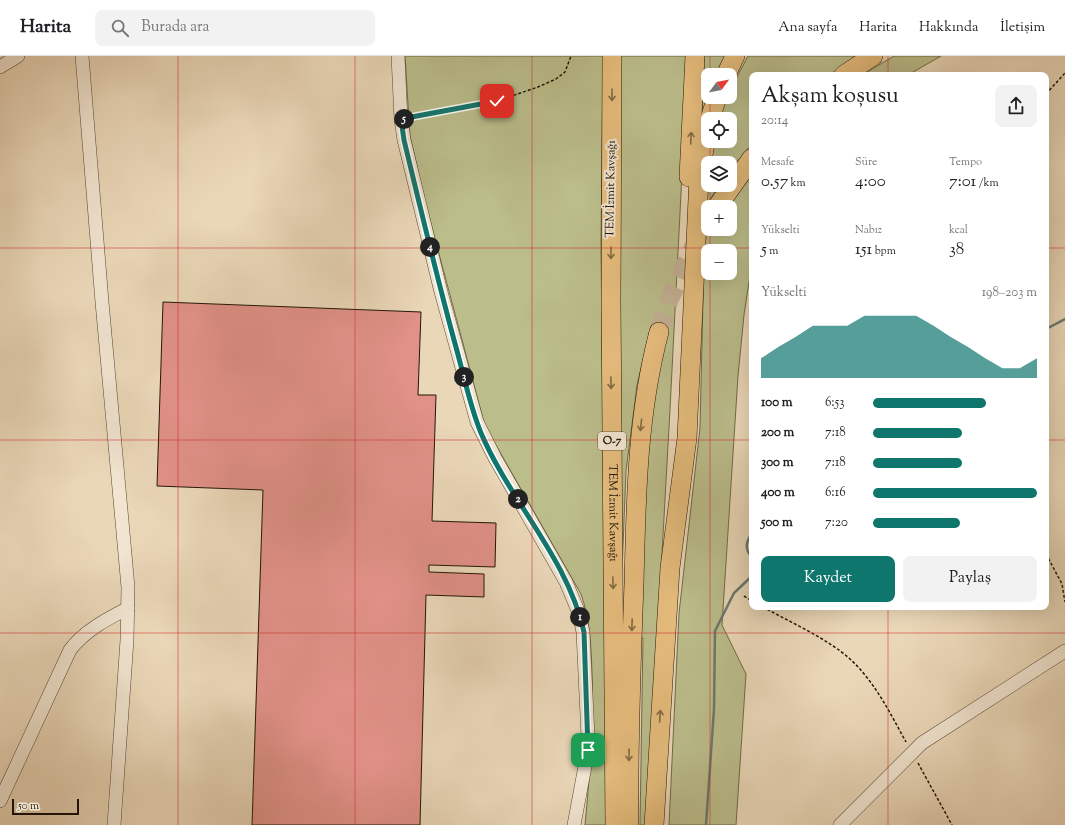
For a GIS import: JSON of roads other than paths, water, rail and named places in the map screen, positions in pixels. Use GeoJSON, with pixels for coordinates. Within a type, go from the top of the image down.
{"type":"FeatureCollection","features":[{"type":"Feature","properties":{"kind":"highway","name":"TEM İzmit Kavşağı"},"geometry":{"type":"LineString","coordinates":[[612,56],[610,301],[615,825]]}},
{"type":"Feature","properties":{"kind":"highway"},"geometry":{"type":"LineString","coordinates":[[654,825],[670,568],[695,56]]}},
{"type":"Feature","properties":{"kind":"highway"},"geometry":{"type":"LineString","coordinates":[[729,68],[735,56]]}},
{"type":"Feature","properties":{"kind":"highway"},"geometry":{"type":"LineString","coordinates":[[849,72],[873,56]]}},
{"type":"Feature","properties":{"kind":"highway"},"geometry":{"type":"LineString","coordinates":[[670,568],[687,438],[699,177],[704,148]]}},
{"type":"Feature","properties":{"kind":"highway"},"geometry":{"type":"LineString","coordinates":[[722,200],[749,162]]}},
{"type":"Feature","properties":{"kind":"highway"},"geometry":{"type":"LineString","coordinates":[[629,825],[630,704],[637,463],[649,371],[659,332]]}},
{"type":"Feature","properties":{"kind":"street"},"geometry":{"type":"LineString","coordinates":[[0,67],[18,56]]}},
{"type":"Feature","properties":{"kind":"street"},"geometry":{"type":"LineString","coordinates":[[82,56],[101,294],[128,587],[127,640],[114,825]]}},
{"type":"Feature","properties":{"kind":"street"},"geometry":{"type":"LineString","coordinates":[[398,56],[401,119],[406,148],[439,284],[477,422],[495,458],[566,582],[579,613],[584,632],[588,750],[574,825]]}},
{"type":"Feature","properties":{"kind":"street"},"geometry":{"type":"LineString","coordinates":[[0,801],[70,650],[76,642],[102,622],[128,608]]}},
{"type":"Feature","properties":{"kind":"street"},"geometry":{"type":"LineString","coordinates":[[840,825],[922,743],[1065,651]]}},
{"type":"Feature","properties":{"kind":"waterway"},"geometry":{"type":"LineString","coordinates":[[1049,327],[1065,319]]}},
{"type":"Feature","properties":{"kind":"waterway"},"geometry":{"type":"LineString","coordinates":[[749,538],[747,545],[749,554]]}},
{"type":"Feature","properties":{"kind":"waterway"},"geometry":{"type":"LineString","coordinates":[[706,825],[714,709],[715,631],[734,593],[749,579]]}},
{"type":"Feature","properties":{"kind":"tunnel"},"geometry":{"type":"LineString","coordinates":[[659,332],[669,300],[701,231]]}}]}
